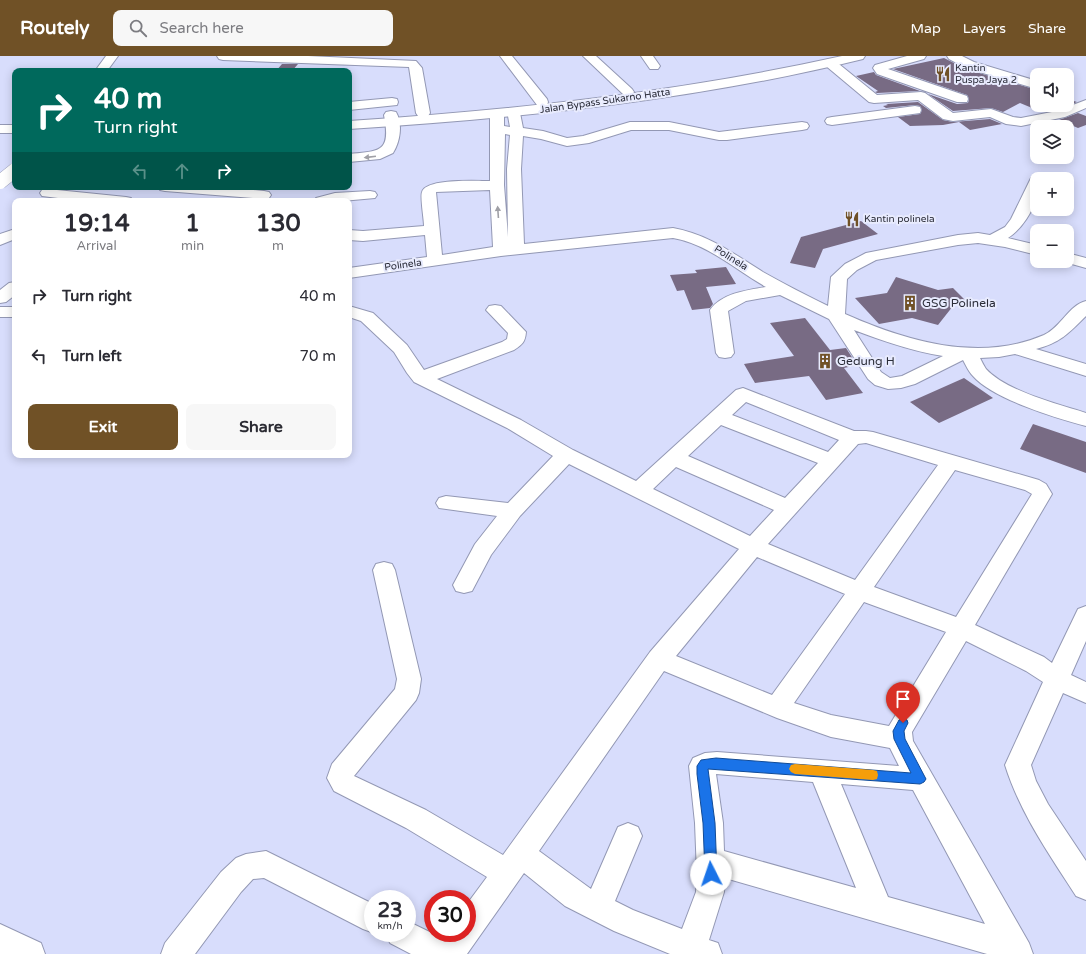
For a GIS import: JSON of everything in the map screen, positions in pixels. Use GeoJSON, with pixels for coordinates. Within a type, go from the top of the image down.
{"type":"FeatureCollection","features":[{"type":"Feature","properties":{"kind":"highway","name":"Jalan Bypass Sukarno Hatta"},"geometry":{"type":"LineString","coordinates":[[352,124],[391,108],[423,113],[542,102],[712,80],[859,56]]}},
{"type":"Feature","properties":{"kind":"highway","name":"Jalan Bypass Sukarno Hatta"},"geometry":{"type":"LineString","coordinates":[[352,116],[391,108],[496,114],[514,113],[717,85],[812,67],[832,60]]}},
{"type":"Feature","properties":{"kind":"highway"},"geometry":{"type":"LineString","coordinates":[[0,121],[12,122]]}},
{"type":"Feature","properties":{"kind":"highway"},"geometry":{"type":"LineString","coordinates":[[0,129],[12,129]]}},
{"type":"Feature","properties":{"kind":"street"},"geometry":{"type":"LineString","coordinates":[[223,56],[396,63],[415,66],[423,113]]}},
{"type":"Feature","properties":{"kind":"street"},"geometry":{"type":"LineString","coordinates":[[506,56],[542,102]]}},
{"type":"Feature","properties":{"kind":"street"},"geometry":{"type":"LineString","coordinates":[[589,56],[628,92]]}},
{"type":"Feature","properties":{"kind":"street"},"geometry":{"type":"LineString","coordinates":[[647,56],[654,66]]}},
{"type":"Feature","properties":{"kind":"street"},"geometry":{"type":"LineString","coordinates":[[920,56],[880,68],[882,71],[962,99]]}},
{"type":"Feature","properties":{"kind":"street"},"geometry":{"type":"LineString","coordinates":[[952,56],[970,65],[1030,83]]}},
{"type":"Feature","properties":{"kind":"street"},"geometry":{"type":"LineString","coordinates":[[832,60],[874,100],[917,95],[924,97],[952,117],[991,113],[1010,121],[1020,122],[1060,114],[1086,104]]}},
{"type":"Feature","properties":{"kind":"street"},"geometry":{"type":"LineString","coordinates":[[812,67],[823,76]]}},
{"type":"Feature","properties":{"kind":"street"},"geometry":{"type":"LineString","coordinates":[[352,95],[391,108]]}},
{"type":"Feature","properties":{"kind":"street"},"geometry":{"type":"LineString","coordinates":[[1074,96],[1086,100]]}},
{"type":"Feature","properties":{"kind":"street"},"geometry":{"type":"LineString","coordinates":[[352,106],[391,108]]}},
{"type":"Feature","properties":{"kind":"street"},"geometry":{"type":"LineString","coordinates":[[832,121],[936,107]]}},
{"type":"Feature","properties":{"kind":"street"},"geometry":{"type":"LineString","coordinates":[[352,158],[380,156],[388,150],[394,132],[391,108]]}},
{"type":"Feature","properties":{"kind":"street"},"geometry":{"type":"LineString","coordinates":[[508,250],[517,131],[514,113]]}},
{"type":"Feature","properties":{"kind":"street"},"geometry":{"type":"LineString","coordinates":[[496,114],[498,130],[496,186],[508,250]]}},
{"type":"Feature","properties":{"kind":"street"},"geometry":{"type":"LineString","coordinates":[[498,130],[543,135],[566,142],[584,140],[630,126],[669,126],[719,136],[802,126]]}},
{"type":"Feature","properties":{"kind":"street"},"geometry":{"type":"LineString","coordinates":[[497,168],[514,169]]}},
{"type":"Feature","properties":{"kind":"street"},"geometry":{"type":"LineString","coordinates":[[0,189],[8,173]]}},
{"type":"Feature","properties":{"kind":"street"},"geometry":{"type":"LineString","coordinates":[[435,260],[429,192],[431,189],[436,187],[496,186]]}},
{"type":"Feature","properties":{"kind":"street"},"geometry":{"type":"LineString","coordinates":[[187,190],[209,193],[264,194]]}},
{"type":"Feature","properties":{"kind":"street"},"geometry":{"type":"LineString","coordinates":[[47,194],[92,198]]}},
{"type":"Feature","properties":{"kind":"street"},"geometry":{"type":"LineString","coordinates":[[993,240],[1010,230],[1018,221],[1030,194]]}},
{"type":"Feature","properties":{"kind":"street"},"geometry":{"type":"LineString","coordinates":[[332,198],[370,195]]}},
{"type":"Feature","properties":{"kind":"street"},"geometry":{"type":"LineString","coordinates":[[352,235],[363,236],[432,230]]}},
{"type":"Feature","properties":{"kind":"street","name":"Polinela"},"geometry":{"type":"LineString","coordinates":[[352,273],[508,250],[673,233],[689,235],[707,243],[758,276],[836,317],[909,344],[932,349],[966,353],[1001,352],[1019,349],[1054,337],[1084,309]]}},
{"type":"Feature","properties":{"kind":"street"},"geometry":{"type":"LineString","coordinates":[[0,240],[12,235]]}},
{"type":"Feature","properties":{"kind":"street"},"geometry":{"type":"LineString","coordinates":[[1030,248],[978,238],[958,240],[863,260],[851,267],[839,278],[836,317],[875,376],[886,383],[902,383],[966,353],[979,373],[1008,392],[1086,420]]}},
{"type":"Feature","properties":{"kind":"street"},"geometry":{"type":"LineString","coordinates":[[1074,260],[1086,263]]}},
{"type":"Feature","properties":{"kind":"street"},"geometry":{"type":"LineString","coordinates":[[0,282],[12,285]]}},
{"type":"Feature","properties":{"kind":"street"},"geometry":{"type":"LineString","coordinates":[[0,298],[12,288]]}},
{"type":"Feature","properties":{"kind":"street"},"geometry":{"type":"LineString","coordinates":[[725,353],[719,310],[724,304],[733,300],[784,289]]}},
{"type":"Feature","properties":{"kind":"street"},"geometry":{"type":"LineString","coordinates":[[0,298],[12,298]]}},
{"type":"Feature","properties":{"kind":"street"},"geometry":{"type":"LineString","coordinates":[[421,378],[508,346],[516,341],[517,332],[495,310]]}},
{"type":"Feature","properties":{"kind":"street"},"geometry":{"type":"LineString","coordinates":[[0,312],[12,312]]}},
{"type":"Feature","properties":{"kind":"street"},"geometry":{"type":"LineString","coordinates":[[352,312],[367,317],[401,349],[413,369],[421,378],[514,424],[566,456],[753,547],[860,591],[960,628],[1059,674],[1086,682]]}},
{"type":"Feature","properties":{"kind":"street"},"geometry":{"type":"LineString","coordinates":[[1019,349],[1086,370]]}},
{"type":"Feature","properties":{"kind":"street"},"geometry":{"type":"LineString","coordinates":[[638,491],[743,394],[852,438],[866,437],[951,461],[1032,485],[1042,494],[899,731],[899,739],[920,779],[1016,951]]}},
{"type":"Feature","properties":{"kind":"street"},"geometry":{"type":"LineString","coordinates":[[719,417],[831,461]]}},
{"type":"Feature","properties":{"kind":"street"},"geometry":{"type":"LineString","coordinates":[[476,916],[659,659],[753,547],[852,438]]}},
{"type":"Feature","properties":{"kind":"street"},"geometry":{"type":"LineString","coordinates":[[464,585],[483,550],[513,511],[566,456]]}},
{"type":"Feature","properties":{"kind":"street"},"geometry":{"type":"LineString","coordinates":[[674,458],[788,508]]}},
{"type":"Feature","properties":{"kind":"street"},"geometry":{"type":"LineString","coordinates":[[777,708],[951,461]]}},
{"type":"Feature","properties":{"kind":"street"},"geometry":{"type":"LineString","coordinates":[[446,503],[513,511]]}},
{"type":"Feature","properties":{"kind":"street"},"geometry":{"type":"LineString","coordinates":[[384,570],[409,679],[407,693],[341,772],[340,778],[343,783],[416,819],[514,863],[624,921],[699,951],[710,892],[711,874],[709,823],[702,766],[705,764],[716,763],[920,779]]}},
{"type":"Feature","properties":{"kind":"street"},"geometry":{"type":"LineString","coordinates":[[1086,615],[1018,765],[1022,777],[1048,829],[1086,886]]}},
{"type":"Feature","properties":{"kind":"street"},"geometry":{"type":"LineString","coordinates":[[659,659],[777,708],[831,726],[899,739]]}},
{"type":"Feature","properties":{"kind":"street"},"geometry":{"type":"LineString","coordinates":[[1059,674],[1086,693]]}},
{"type":"Feature","properties":{"kind":"street"},"geometry":{"type":"LineString","coordinates":[[822,771],[879,909]]}},
{"type":"Feature","properties":{"kind":"street"},"geometry":{"type":"LineString","coordinates":[[598,908],[628,836]]}},
{"type":"Feature","properties":{"kind":"street"},"geometry":{"type":"LineString","coordinates":[[710,860],[879,909],[1016,951]]}},
{"type":"Feature","properties":{"kind":"street"},"geometry":{"type":"LineString","coordinates":[[176,954],[231,882],[246,868],[253,866],[266,864],[364,914]]}},
{"type":"Feature","properties":{"kind":"street"},"geometry":{"type":"LineString","coordinates":[[0,939],[30,954]]}},
{"type":"Feature","properties":{"kind":"street"},"geometry":{"type":"LineString","coordinates":[[416,940],[443,954]]}},
{"type":"Feature","properties":{"kind":"street"},"geometry":{"type":"LineString","coordinates":[[449,954],[458,942]]}},
{"type":"Feature","properties":{"kind":"building"},"geometry":{"type":"Polygon","coordinates":[[[944,58],[966,69],[1030,88],[1030,107],[1020,103],[1003,112],[991,108],[953,111],[928,94],[957,104],[968,103],[969,99],[967,95],[893,69],[944,58]]]}},
{"type":"Feature","properties":{"kind":"building"},"geometry":{"type":"Polygon","coordinates":[[[282,64],[298,64],[295,68],[279,68],[282,64]]]}},
{"type":"Feature","properties":{"kind":"building"},"geometry":{"type":"Polygon","coordinates":[[[874,72],[876,75],[920,91],[877,93],[875,92],[878,91],[856,76],[874,72]]]}},
{"type":"Feature","properties":{"kind":"building"},"geometry":{"type":"Polygon","coordinates":[[[918,102],[943,120],[953,122],[990,119],[1002,124],[970,130],[959,122],[943,125],[910,126],[898,117],[920,114],[922,110],[920,106],[915,105],[886,108],[883,106],[888,105],[886,104],[918,102]]]}},
{"type":"Feature","properties":{"kind":"building"},"geometry":{"type":"Polygon","coordinates":[[[1078,113],[1086,116],[1086,125],[1078,128],[1074,126],[1074,120],[1059,120],[1078,113]]]}},
{"type":"Feature","properties":{"kind":"building"},"geometry":{"type":"Polygon","coordinates":[[[861,221],[878,234],[823,249],[815,268],[790,263],[801,237],[861,221]]]}},
{"type":"Feature","properties":{"kind":"building"},"geometry":{"type":"Polygon","coordinates":[[[726,267],[736,284],[706,287],[713,304],[710,308],[692,310],[684,290],[677,291],[670,275],[697,273],[695,270],[726,267]]]}},
{"type":"Feature","properties":{"kind":"building","name":"GSG Polinela"},"geometry":{"type":"Polygon","coordinates":[[[896,277],[938,290],[953,288],[966,301],[953,306],[938,325],[912,318],[879,324],[855,298],[887,293],[896,277]]]}},
{"type":"Feature","properties":{"kind":"building","name":"Gedung H"},"geometry":{"type":"Polygon","coordinates":[[[805,318],[830,350],[846,348],[857,365],[844,368],[863,393],[826,400],[809,376],[755,383],[744,364],[794,356],[770,323],[805,318]]]}},
{"type":"Feature","properties":{"kind":"building"},"geometry":{"type":"Polygon","coordinates":[[[964,378],[993,398],[939,423],[910,402],[964,378]]]}},
{"type":"Feature","properties":{"kind":"building"},"geometry":{"type":"Polygon","coordinates":[[[1033,424],[1086,442],[1086,473],[1020,449],[1033,424]]]}},
{"type":"Feature","properties":{"kind":"slow traffic"},"geometry":{"type":"LineString","coordinates":[[795,769],[873,775]]}},
{"type":"Feature","properties":{"kind":"place","name":"Kantin Puspa Jaya 2"},"geometry":{"type":"Point","coordinates":[943,74]}},
{"type":"Feature","properties":{"kind":"place","name":"Kantin polinela"},"geometry":{"type":"Point","coordinates":[852,219]}},
{"type":"Feature","properties":{"kind":"place","name":"GSG Polinela"},"geometry":{"type":"Point","coordinates":[910,303]}},
{"type":"Feature","properties":{"kind":"place","name":"Gedung H"},"geometry":{"type":"Point","coordinates":[825,361]}},
{"type":"Feature","properties":{"kind":"route"},"geometry":{"type":"LineString","coordinates":[[711,874],[709,823],[702,766],[709,763],[716,763],[920,779],[899,739],[899,731],[903,723]]}}]}
